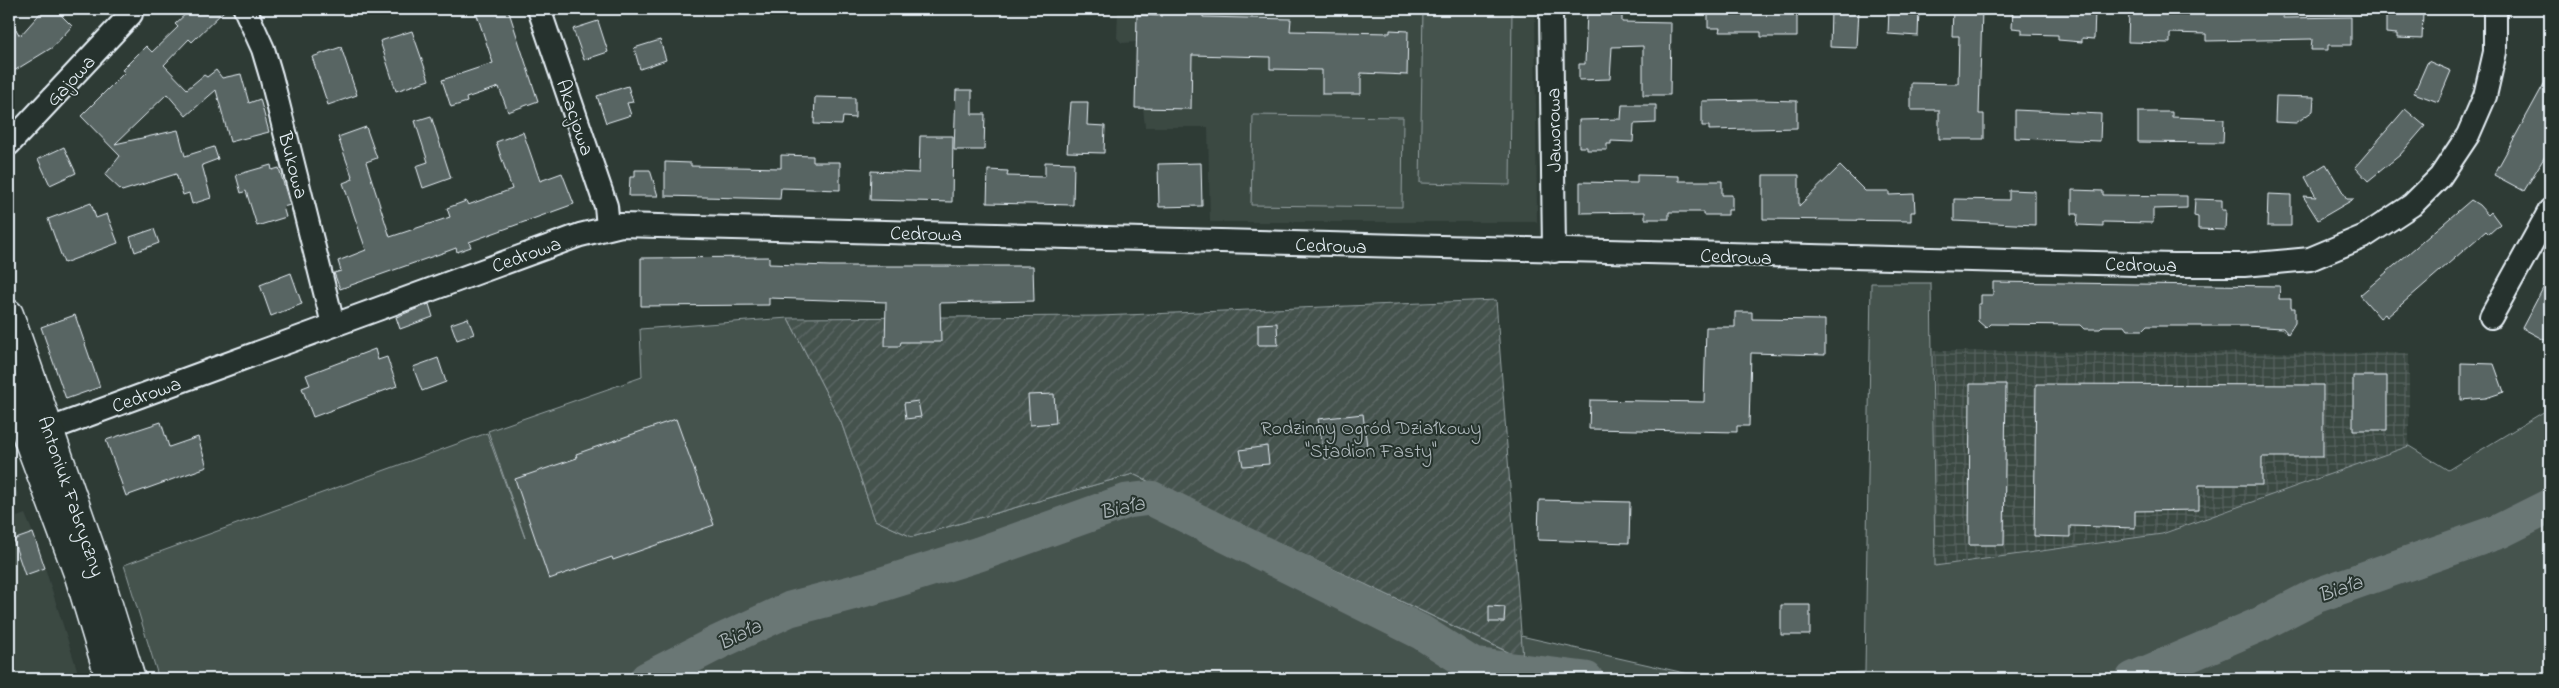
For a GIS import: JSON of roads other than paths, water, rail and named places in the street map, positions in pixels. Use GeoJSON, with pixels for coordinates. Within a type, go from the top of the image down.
{"type":"FeatureCollection","features":[{"type":"Feature","properties":{"kind":"main road","name":"Antoniuk Fabryczny"},"geometry":{"type":"LineString","coordinates":[[9,314],[94,556],[131,679]]}},
{"type":"Feature","properties":{"kind":"main road","name":"Antoniuk Fabryczny"},"geometry":{"type":"LineString","coordinates":[[9,388],[79,576],[110,679]]}},
{"type":"Feature","properties":{"kind":"street","name":"Bukowa"},"geometry":{"type":"LineString","coordinates":[[245,9],[263,49],[271,76],[334,324]]}},
{"type":"Feature","properties":{"kind":"street","name":"Akacjowa"},"geometry":{"type":"LineString","coordinates":[[539,9],[606,206],[608,227]]}},
{"type":"Feature","properties":{"kind":"street","name":"Jaworowa"},"geometry":{"type":"LineString","coordinates":[[1551,9],[1554,251]]}},
{"type":"Feature","properties":{"kind":"street","name":"Cedrowa"},"geometry":{"type":"LineString","coordinates":[[50,430],[580,234],[608,227],[1098,237],[1554,251],[2174,265],[2244,265],[2310,259],[2366,236],[2412,205],[2440,177],[2468,136],[2485,96],[2496,52],[2495,9]]}},
{"type":"Feature","properties":{"kind":"street","name":"Gajowa"},"geometry":{"type":"LineString","coordinates":[[9,122],[133,12]]}},
{"type":"Feature","properties":{"kind":"street","name":"Gajowa"},"geometry":{"type":"LineString","coordinates":[[9,144],[133,12]]}},
{"type":"Feature","properties":{"kind":"street"},"geometry":{"type":"LineString","coordinates":[[2491,317],[2550,210]]}},
{"type":"Feature","properties":{"kind":"waterway","name":"Biała"},"geometry":{"type":"LineString","coordinates":[[647,679],[719,642],[790,609],[870,588],[979,554],[1127,501],[1151,498],[1421,632],[1473,665],[1586,679]]}},
{"type":"Feature","properties":{"kind":"waterway","name":"Biała"},"geometry":{"type":"LineString","coordinates":[[2133,679],[2261,624],[2315,596],[2500,531],[2550,506]]}},
{"type":"Feature","properties":{"kind":"park label","name":"Rodzinny Ogród Działkowy \"Stadion Fasty\""},"geometry":{"type":"Point","coordinates":[1371,438]}}]}
